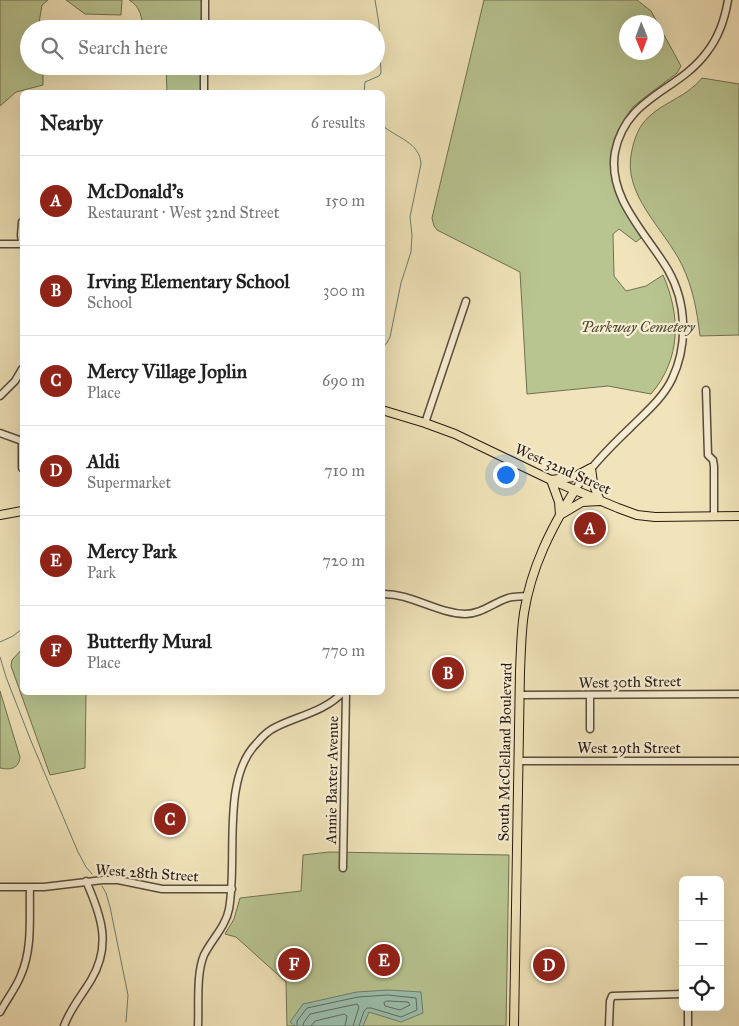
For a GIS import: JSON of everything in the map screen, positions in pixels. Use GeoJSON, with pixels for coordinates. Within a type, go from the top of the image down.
{"type":"FeatureCollection","features":[{"type":"Feature","properties":{"kind":"main road","name":"West 32nd Street"},"geometry":{"type":"LineString","coordinates":[[385,411],[425,423],[483,447],[551,480],[637,515],[655,517],[739,516]]}},
{"type":"Feature","properties":{"kind":"main road"},"geometry":{"type":"LineString","coordinates":[[591,468],[593,482],[600,501],[582,502],[560,514],[559,502],[551,480],[574,477],[591,468]]}},
{"type":"Feature","properties":{"kind":"main road","name":"South McClelland Boulevard"},"geometry":{"type":"LineString","coordinates":[[514,1026],[522,629],[527,596],[540,554],[560,514],[575,490]]}},
{"type":"Feature","properties":{"kind":"main road"},"geometry":{"type":"LineString","coordinates":[[0,514],[20,511]]}},
{"type":"Feature","properties":{"kind":"street"},"geometry":{"type":"LineString","coordinates":[[205,0],[205,20]]}},
{"type":"Feature","properties":{"kind":"street"},"geometry":{"type":"LineString","coordinates":[[575,490],[591,468],[649,410],[665,390],[672,379],[683,341],[684,330],[680,299],[669,271],[628,210],[619,192],[614,165],[619,137],[635,111],[648,99],[687,72],[708,52],[720,28],[728,0]]}},
{"type":"Feature","properties":{"kind":"street"},"geometry":{"type":"LineString","coordinates":[[204,75],[204,90]]}},
{"type":"Feature","properties":{"kind":"street"},"geometry":{"type":"LineString","coordinates":[[0,244],[20,243]]}},
{"type":"Feature","properties":{"kind":"street"},"geometry":{"type":"LineString","coordinates":[[425,423],[466,301]]}},
{"type":"Feature","properties":{"kind":"street"},"geometry":{"type":"LineString","coordinates":[[0,396],[20,372]]}},
{"type":"Feature","properties":{"kind":"street"},"geometry":{"type":"LineString","coordinates":[[706,390],[708,455],[713,460],[714,466],[714,516]]}},
{"type":"Feature","properties":{"kind":"street"},"geometry":{"type":"LineString","coordinates":[[0,433],[20,441]]}},
{"type":"Feature","properties":{"kind":"street"},"geometry":{"type":"LineString","coordinates":[[385,594],[400,595],[449,611],[466,614],[480,611],[507,598],[527,596]]}},
{"type":"Feature","properties":{"kind":"street","name":"West 30th Street"},"geometry":{"type":"LineString","coordinates":[[520,696],[739,694]]}},
{"type":"Feature","properties":{"kind":"street"},"geometry":{"type":"LineString","coordinates":[[198,1026],[200,974],[203,957],[212,938],[224,925],[229,911],[232,889],[235,794],[241,765],[255,744],[274,728],[308,715],[340,695]]}},
{"type":"Feature","properties":{"kind":"street","name":"Annie Baxter Avenue"},"geometry":{"type":"LineString","coordinates":[[343,868],[344,695]]}},
{"type":"Feature","properties":{"kind":"street"},"geometry":{"type":"LineString","coordinates":[[590,695],[590,729]]}},
{"type":"Feature","properties":{"kind":"street","name":"West 29th Street"},"geometry":{"type":"LineString","coordinates":[[519,760],[739,761]]}},
{"type":"Feature","properties":{"kind":"street","name":"West 28th Street"},"geometry":{"type":"LineString","coordinates":[[0,887],[30,887],[86,881],[118,880],[162,889],[232,889]]}},
{"type":"Feature","properties":{"kind":"street"},"geometry":{"type":"LineString","coordinates":[[64,1026],[69,1014],[96,972],[102,952],[102,920],[86,881]]}},
{"type":"Feature","properties":{"kind":"street"},"geometry":{"type":"LineString","coordinates":[[0,1012],[19,980],[27,956],[30,887]]}},
{"type":"Feature","properties":{"kind":"street"},"geometry":{"type":"LineString","coordinates":[[609,1026],[612,996],[679,994]]}},
{"type":"Feature","properties":{"kind":"street"},"geometry":{"type":"LineString","coordinates":[[688,1011],[688,1026]]}},
{"type":"Feature","properties":{"kind":"green space"},"geometry":{"type":"Polygon","coordinates":[[[0,0],[48,0],[42,5],[40,20],[20,20],[20,75],[43,75],[43,85],[20,90],[0,106],[0,0]]]}},
{"type":"Feature","properties":{"kind":"green space"},"geometry":{"type":"Polygon","coordinates":[[[66,0],[122,0],[121,15],[85,14],[66,0]]]}},
{"type":"Feature","properties":{"kind":"green space"},"geometry":{"type":"Polygon","coordinates":[[[129,0],[202,0],[201,20],[142,20],[140,12],[133,2],[129,0]]]}},
{"type":"Feature","properties":{"kind":"green space","name":"Parkway Cemetery"},"geometry":{"type":"Polygon","coordinates":[[[484,0],[637,0],[651,11],[653,15],[619,15],[619,60],[664,60],[664,35],[681,66],[677,73],[634,106],[626,117],[614,145],[611,173],[614,186],[625,212],[641,238],[636,242],[619,229],[613,234],[614,276],[626,291],[646,286],[663,275],[673,306],[675,337],[673,352],[661,381],[651,394],[608,386],[527,394],[520,272],[437,230],[432,218],[484,0]]]}},
{"type":"Feature","properties":{"kind":"green space"},"geometry":{"type":"Polygon","coordinates":[[[166,75],[201,75],[201,90],[167,90],[166,75]]]}},
{"type":"Feature","properties":{"kind":"green space"},"geometry":{"type":"Polygon","coordinates":[[[702,78],[739,84],[739,335],[700,336],[694,300],[686,274],[674,251],[638,196],[630,166],[632,150],[638,131],[648,117],[688,91],[702,78]]]}},
{"type":"Feature","properties":{"kind":"green space"},"geometry":{"type":"Polygon","coordinates":[[[20,651],[20,691],[11,666],[12,660],[20,651]]]}},
{"type":"Feature","properties":{"kind":"green space"},"geometry":{"type":"Polygon","coordinates":[[[0,691],[20,757],[18,764],[10,769],[0,768],[0,691]]]}},
{"type":"Feature","properties":{"kind":"green space"},"geometry":{"type":"Polygon","coordinates":[[[21,695],[86,695],[85,768],[50,775],[21,695]]]}},
{"type":"Feature","properties":{"kind":"green space"},"geometry":{"type":"Polygon","coordinates":[[[329,852],[509,855],[506,1026],[287,1026],[286,982],[236,937],[225,934],[234,919],[240,898],[301,891],[303,855],[329,852]]]}},
{"type":"Feature","properties":{"kind":"water"},"geometry":{"type":"Polygon","coordinates":[[[388,990],[421,992],[423,1013],[401,1022],[369,1012],[363,1026],[295,1026],[290,1022],[303,1004],[357,992],[388,990]]]}},
{"type":"Feature","properties":{"kind":"waterway"},"geometry":{"type":"LineString","coordinates":[[375,0],[378,20]]}},
{"type":"Feature","properties":{"kind":"waterway"},"geometry":{"type":"LineString","coordinates":[[364,90],[365,82],[380,75]]}},
{"type":"Feature","properties":{"kind":"waterway"},"geometry":{"type":"LineString","coordinates":[[385,128],[412,145],[420,157],[421,164],[410,217],[411,252],[401,283],[390,337],[385,345]]}},
{"type":"Feature","properties":{"kind":"waterway"},"geometry":{"type":"LineString","coordinates":[[0,642],[20,631]]}},
{"type":"Feature","properties":{"kind":"waterway"},"geometry":{"type":"LineString","coordinates":[[0,657],[31,741],[78,852],[92,874]]}},
{"type":"Feature","properties":{"kind":"waterway"},"geometry":{"type":"LineString","coordinates":[[102,886],[110,907],[128,995],[126,1022]]}},
{"type":"Feature","properties":{"kind":"place","name":"McDonald's"},"geometry":{"type":"Point","coordinates":[590,528]}},
{"type":"Feature","properties":{"kind":"place","name":"Irving Elementary School"},"geometry":{"type":"Point","coordinates":[448,673]}},
{"type":"Feature","properties":{"kind":"place","name":"Mercy Village Joplin"},"geometry":{"type":"Point","coordinates":[170,819]}},
{"type":"Feature","properties":{"kind":"place","name":"Mercy Park"},"geometry":{"type":"Point","coordinates":[384,960]}},
{"type":"Feature","properties":{"kind":"place","name":"Butterfly Mural"},"geometry":{"type":"Point","coordinates":[294,964]}},
{"type":"Feature","properties":{"kind":"place","name":"Aldi"},"geometry":{"type":"Point","coordinates":[549,965]}}]}
